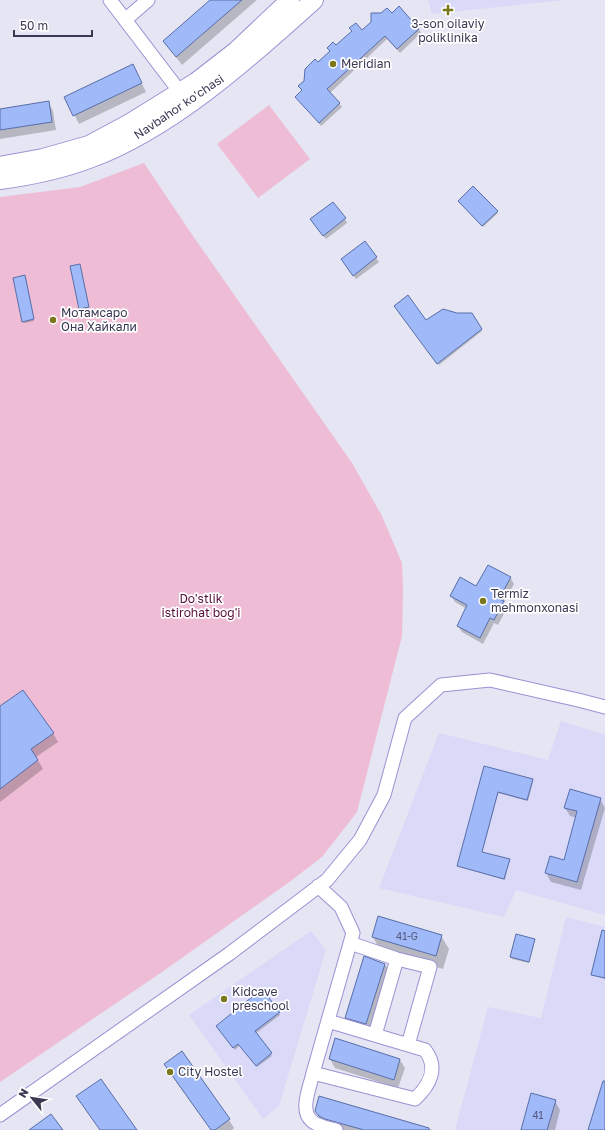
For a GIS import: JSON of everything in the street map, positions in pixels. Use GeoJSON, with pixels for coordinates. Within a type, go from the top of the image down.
{"type":"FeatureCollection","features":[{"type":"Feature","properties":{"kind":"street"},"geometry":{"type":"LineString","coordinates":[[110,0],[180,92]]}},
{"type":"Feature","properties":{"kind":"street"},"geometry":{"type":"LineString","coordinates":[[125,20],[148,0]]}},
{"type":"Feature","properties":{"kind":"street","name":"Navbahor ko'chasi"},"geometry":{"type":"LineString","coordinates":[[0,180],[53,171],[90,159],[140,135],[199,87],[290,0]]}},
{"type":"Feature","properties":{"kind":"street","name":"Navbahor ko'chasi"},"geometry":{"type":"LineString","coordinates":[[0,166],[50,157],[89,145],[180,92],[199,87],[246,61],[314,0]]}},
{"type":"Feature","properties":{"kind":"street"},"geometry":{"type":"LineString","coordinates":[[0,1115],[229,954],[327,880],[360,840],[384,795],[405,718],[441,685],[490,680],[605,707]]}},
{"type":"Feature","properties":{"kind":"street"},"geometry":{"type":"LineString","coordinates":[[318,886],[341,907],[353,933],[313,1073],[305,1109],[307,1116],[312,1122],[336,1130]]}},
{"type":"Feature","properties":{"kind":"street"},"geometry":{"type":"LineString","coordinates":[[350,943],[397,959],[430,967],[408,1045]]}},
{"type":"Feature","properties":{"kind":"street"},"geometry":{"type":"LineString","coordinates":[[375,1035],[397,959]]}},
{"type":"Feature","properties":{"kind":"street"},"geometry":{"type":"LineString","coordinates":[[313,1073],[415,1099],[423,1091],[430,1078],[433,1066],[431,1057],[425,1050],[328,1020]]}},
{"type":"Feature","properties":{"kind":"shaded area","name":"3-son oilaviy poliklinika"},"geometry":{"type":"Polygon","coordinates":[[[428,0],[564,0],[432,14],[428,0]]]}},
{"type":"Feature","properties":{"kind":"shaded area"},"geometry":{"type":"Polygon","coordinates":[[[561,721],[605,735],[605,915],[516,890],[504,917],[379,888],[439,733],[548,760],[561,721]]]}},
{"type":"Feature","properties":{"kind":"shaded area"},"geometry":{"type":"Polygon","coordinates":[[[566,917],[605,927],[605,1130],[455,1130],[488,1007],[541,1018],[566,917]]]}},
{"type":"Feature","properties":{"kind":"shaded area"},"geometry":{"type":"Polygon","coordinates":[[[311,931],[326,950],[279,1106],[263,1119],[189,1015],[311,931]]]}},
{"type":"Feature","properties":{"kind":"green space"},"geometry":{"type":"Polygon","coordinates":[[[269,105],[310,159],[258,198],[217,144],[269,105]]]}},
{"type":"Feature","properties":{"kind":"green space","name":"Do'stlik istirohat bog'i"},"geometry":{"type":"Polygon","coordinates":[[[144,163],[193,236],[352,463],[382,516],[402,563],[402,636],[357,812],[322,857],[288,883],[162,972],[0,1082],[0,197],[80,187],[144,163]]]}},
{"type":"Feature","properties":{"kind":"building"},"geometry":{"type":"Polygon","coordinates":[[[210,0],[242,0],[176,57],[163,41],[210,0]]]}},
{"type":"Feature","properties":{"kind":"building","name":"Meridian"},"geometry":{"type":"Polygon","coordinates":[[[399,6],[419,29],[397,49],[385,36],[327,89],[340,103],[319,123],[295,97],[302,90],[298,86],[304,81],[305,69],[315,59],[318,62],[330,51],[327,48],[333,42],[336,45],[352,31],[349,28],[356,23],[362,30],[371,22],[371,13],[381,13],[387,8],[392,13],[399,6]]]}},
{"type":"Feature","properties":{"kind":"building"},"geometry":{"type":"Polygon","coordinates":[[[133,64],[142,83],[73,116],[64,97],[133,64]]]}},
{"type":"Feature","properties":{"kind":"building"},"geometry":{"type":"Polygon","coordinates":[[[49,101],[52,122],[0,130],[0,109],[49,101]]]}},
{"type":"Feature","properties":{"kind":"building"},"geometry":{"type":"Polygon","coordinates":[[[473,186],[498,211],[482,226],[458,201],[473,186]]]}},
{"type":"Feature","properties":{"kind":"building"},"geometry":{"type":"Polygon","coordinates":[[[333,202],[346,218],[323,236],[310,219],[333,202]]]}},
{"type":"Feature","properties":{"kind":"building"},"geometry":{"type":"Polygon","coordinates":[[[365,241],[377,257],[353,276],[341,259],[365,241]]]}},
{"type":"Feature","properties":{"kind":"building"},"geometry":{"type":"Polygon","coordinates":[[[80,264],[89,307],[79,309],[70,266],[80,264]]]}},
{"type":"Feature","properties":{"kind":"building"},"geometry":{"type":"Polygon","coordinates":[[[25,275],[34,319],[22,322],[13,278],[25,275]]]}},
{"type":"Feature","properties":{"kind":"building"},"geometry":{"type":"Polygon","coordinates":[[[408,295],[426,320],[443,309],[457,313],[472,313],[482,329],[437,364],[394,306],[408,295]]]}},
{"type":"Feature","properties":{"kind":"building"},"geometry":{"type":"Polygon","coordinates":[[[488,565],[511,577],[499,599],[504,601],[494,620],[490,618],[480,638],[457,626],[467,605],[450,596],[460,577],[476,586],[488,565]]]}},
{"type":"Feature","properties":{"kind":"building"},"geometry":{"type":"Polygon","coordinates":[[[23,690],[54,733],[31,749],[38,760],[0,789],[0,706],[23,690]]]}},
{"type":"Feature","properties":{"kind":"building"},"geometry":{"type":"Polygon","coordinates":[[[484,766],[533,779],[527,800],[498,792],[482,852],[510,859],[504,879],[457,866],[484,766]]]}},
{"type":"Feature","properties":{"kind":"building"},"geometry":{"type":"Polygon","coordinates":[[[570,789],[601,798],[577,882],[545,873],[550,856],[564,860],[577,811],[564,808],[570,789]]]}},
{"type":"Feature","properties":{"kind":"building"},"geometry":{"type":"Polygon","coordinates":[[[378,916],[442,935],[436,956],[372,937],[378,916]]]}},
{"type":"Feature","properties":{"kind":"building"},"geometry":{"type":"Polygon","coordinates":[[[602,930],[605,931],[605,978],[591,975],[602,930]]]}},
{"type":"Feature","properties":{"kind":"building"},"geometry":{"type":"Polygon","coordinates":[[[516,934],[535,939],[529,962],[510,957],[516,934]]]}},
{"type":"Feature","properties":{"kind":"building"},"geometry":{"type":"Polygon","coordinates":[[[364,956],[385,964],[366,1024],[345,1018],[364,956]]]}},
{"type":"Feature","properties":{"kind":"building"},"geometry":{"type":"Polygon","coordinates":[[[262,989],[280,1012],[255,1031],[272,1053],[256,1066],[238,1044],[233,1048],[216,1026],[262,989]]]}},
{"type":"Feature","properties":{"kind":"building"},"geometry":{"type":"Polygon","coordinates":[[[335,1038],[400,1059],[394,1080],[329,1059],[335,1038]]]}},
{"type":"Feature","properties":{"kind":"building"},"geometry":{"type":"Polygon","coordinates":[[[182,1051],[230,1119],[215,1130],[211,1130],[164,1064],[182,1051]]]}},
{"type":"Feature","properties":{"kind":"building"},"geometry":{"type":"Polygon","coordinates":[[[101,1079],[137,1130],[100,1130],[76,1096],[101,1079]]]}},
{"type":"Feature","properties":{"kind":"building"},"geometry":{"type":"Polygon","coordinates":[[[603,1081],[605,1081],[605,1130],[588,1130],[603,1081]]]}},
{"type":"Feature","properties":{"kind":"building"},"geometry":{"type":"Polygon","coordinates":[[[531,1093],[556,1100],[547,1130],[521,1130],[531,1093]]]}},
{"type":"Feature","properties":{"kind":"building"},"geometry":{"type":"Polygon","coordinates":[[[319,1096],[429,1128],[429,1130],[364,1130],[325,1119],[319,1116],[315,1111],[319,1096]]]}},
{"type":"Feature","properties":{"kind":"building"},"geometry":{"type":"Polygon","coordinates":[[[51,1114],[63,1130],[29,1130],[51,1114]]]}},
{"type":"Feature","properties":{"kind":"place","name":"3-son oilaviy poliklinika"},"geometry":{"type":"Point","coordinates":[448,10]}},
{"type":"Feature","properties":{"kind":"place","name":"Meridian"},"geometry":{"type":"Point","coordinates":[333,64]}},
{"type":"Feature","properties":{"kind":"place","name":"Мотамсаро Она Хайкали"},"geometry":{"type":"Point","coordinates":[53,320]}},
{"type":"Feature","properties":{"kind":"place","name":"Termiz mehmonxonasi"},"geometry":{"type":"Point","coordinates":[483,601]}},
{"type":"Feature","properties":{"kind":"place","name":"Kidcave preschool"},"geometry":{"type":"Point","coordinates":[224,999]}},
{"type":"Feature","properties":{"kind":"place","name":"City Hostel"},"geometry":{"type":"Point","coordinates":[170,1072]}}]}
